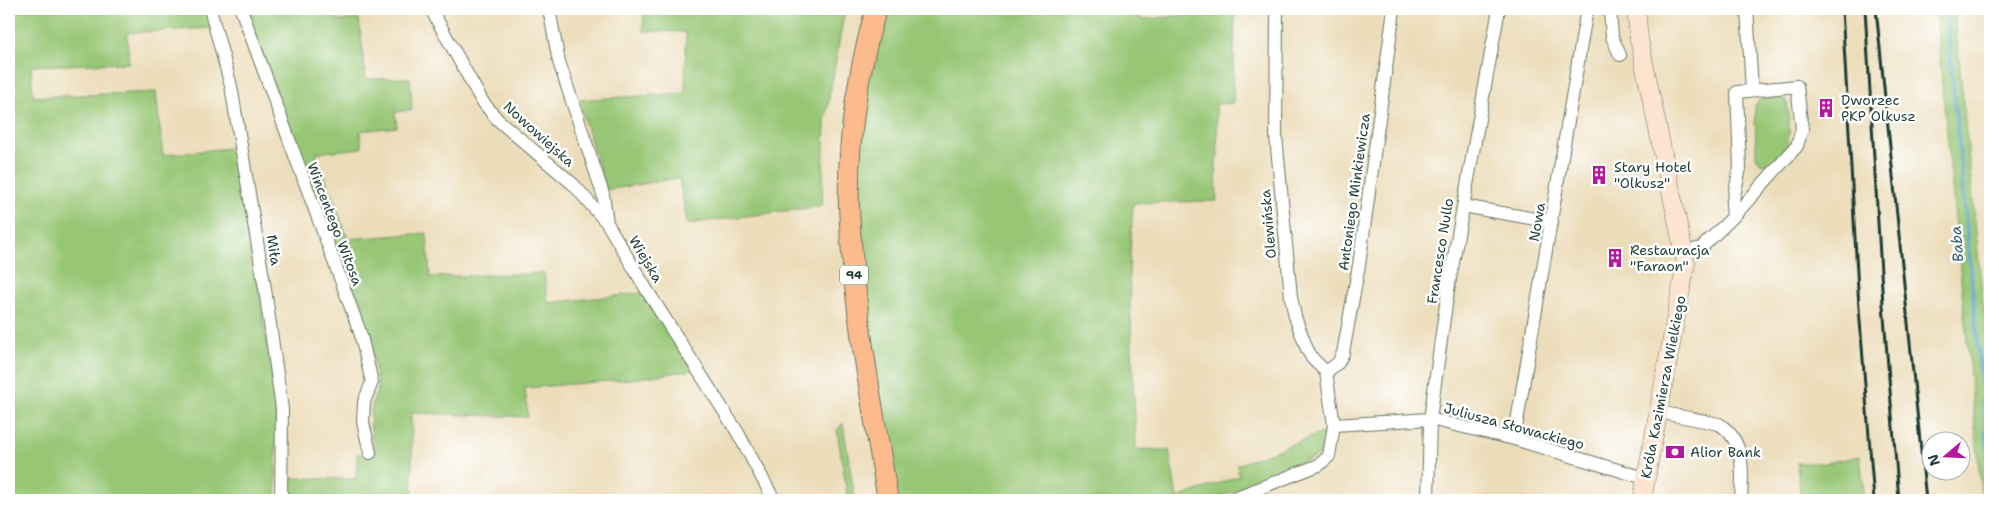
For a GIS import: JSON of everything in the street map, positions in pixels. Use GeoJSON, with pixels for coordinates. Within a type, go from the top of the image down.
{"type":"FeatureCollection","features":[{"type":"Feature","properties":{"kind":"main road","name":"94"},"geometry":{"type":"LineString","coordinates":[[876,9],[864,48],[853,129],[849,206],[859,322],[888,500]]}},
{"type":"Feature","properties":{"kind":"street","name":"Miła"},"geometry":{"type":"LineString","coordinates":[[210,9],[231,86],[265,289],[282,410],[281,500]]}},
{"type":"Feature","properties":{"kind":"street","name":"Wincentego Witosa"},"geometry":{"type":"LineString","coordinates":[[241,9],[360,332],[372,382],[364,402],[364,422],[370,453]]}},
{"type":"Feature","properties":{"kind":"street","name":"Nowowiejska"},"geometry":{"type":"LineString","coordinates":[[432,9],[482,101],[498,120],[574,185],[607,223]]}},
{"type":"Feature","properties":{"kind":"street","name":"Wiejska"},"geometry":{"type":"LineString","coordinates":[[548,9],[559,62],[600,184],[607,223],[648,292],[738,433],[774,500]]}},
{"type":"Feature","properties":{"kind":"street","name":"Olewińska"},"geometry":{"type":"LineString","coordinates":[[1277,9],[1276,136],[1291,297],[1295,317],[1307,349],[1312,358],[1326,372]]}},
{"type":"Feature","properties":{"kind":"street","name":"Antoniego Minkiewicza"},"geometry":{"type":"LineString","coordinates":[[1326,372],[1338,363],[1345,344],[1359,265],[1394,9]]}},
{"type":"Feature","properties":{"kind":"street","name":"Francesco Nullo"},"geometry":{"type":"LineString","coordinates":[[1428,500],[1430,419],[1462,206],[1499,9]]}},
{"type":"Feature","properties":{"kind":"street","name":"Nowa"},"geometry":{"type":"LineString","coordinates":[[1514,439],[1587,9]]}},
{"type":"Feature","properties":{"kind":"street"},"geometry":{"type":"LineString","coordinates":[[1610,9],[1612,37],[1620,55]]}},
{"type":"Feature","properties":{"kind":"street","name":"Króla Kazimierza Wielkiego"},"geometry":{"type":"LineString","coordinates":[[1636,9],[1642,53],[1686,252],[1683,285],[1642,500]]}},
{"type":"Feature","properties":{"kind":"street"},"geometry":{"type":"LineString","coordinates":[[1747,9],[1752,90]]}},
{"type":"Feature","properties":{"kind":"street"},"geometry":{"type":"LineString","coordinates":[[1686,252],[1701,248],[1733,217],[1791,155],[1797,146],[1802,130],[1797,86],[1737,92],[1740,168],[1732,205],[1733,217]]}},
{"type":"Feature","properties":{"kind":"street"},"geometry":{"type":"LineString","coordinates":[[1462,206],[1552,222]]}},
{"type":"Feature","properties":{"kind":"street"},"geometry":{"type":"LineString","coordinates":[[1229,500],[1319,465],[1329,456],[1334,426],[1326,372]]}},
{"type":"Feature","properties":{"kind":"street"},"geometry":{"type":"LineString","coordinates":[[1659,412],[1719,424],[1727,429],[1738,446],[1742,462],[1741,500]]}},
{"type":"Feature","properties":{"kind":"street","name":"Juliusza Słowackiego"},"geometry":{"type":"LineString","coordinates":[[1334,426],[1430,419],[1514,439],[1645,478]]}},
{"type":"Feature","properties":{"kind":"green space"},"geometry":{"type":"Polygon","coordinates":[[[9,9],[205,9],[211,28],[127,33],[129,63],[31,66],[33,97],[156,92],[163,155],[238,147],[276,407],[276,500],[9,500],[9,9]]]}},
{"type":"Feature","properties":{"kind":"green space"},"geometry":{"type":"Polygon","coordinates":[[[246,9],[335,9],[337,21],[359,19],[366,79],[410,78],[412,110],[395,112],[397,127],[360,131],[362,148],[316,153],[348,239],[427,233],[430,277],[544,273],[548,303],[642,293],[694,370],[631,379],[525,388],[528,417],[411,413],[413,500],[287,500],[286,478],[356,479],[357,454],[375,454],[371,413],[378,389],[374,362],[351,284],[310,184],[246,9]]]}},
{"type":"Feature","properties":{"kind":"green space"},"geometry":{"type":"Polygon","coordinates":[[[644,9],[845,9],[825,121],[822,206],[687,224],[679,178],[606,190],[578,100],[685,93],[686,32],[643,31],[644,9]]]}},
{"type":"Feature","properties":{"kind":"green space"},"geometry":{"type":"Polygon","coordinates":[[[882,9],[1141,9],[1141,20],[1235,9],[1233,103],[1216,104],[1217,201],[1133,203],[1129,270],[1136,449],[1169,450],[1177,498],[1239,476],[1237,465],[1325,432],[1325,453],[1213,500],[892,500],[860,285],[857,130],[882,9]]]}},
{"type":"Feature","properties":{"kind":"green space"},"geometry":{"type":"Polygon","coordinates":[[[1935,9],[1954,9],[1990,373],[1990,500],[1982,500],[1935,9]]]}},
{"type":"Feature","properties":{"kind":"green space"},"geometry":{"type":"Polygon","coordinates":[[[1784,98],[1787,102],[1789,121],[1788,143],[1785,152],[1779,159],[1771,163],[1760,163],[1756,157],[1755,106],[1759,100],[1784,98]]]}},
{"type":"Feature","properties":{"kind":"green space"},"geometry":{"type":"Polygon","coordinates":[[[843,423],[855,500],[848,500],[837,430],[843,423]]]}},
{"type":"Feature","properties":{"kind":"green space"},"geometry":{"type":"Polygon","coordinates":[[[1860,456],[1865,500],[1801,500],[1797,463],[1826,463],[1860,456]]]}},
{"type":"Feature","properties":{"kind":"waterway","name":"Baba"},"geometry":{"type":"LineString","coordinates":[[1946,9],[1990,476]]}},
{"type":"Feature","properties":{"kind":"railway"},"geometry":{"type":"LineString","coordinates":[[1842,9],[1859,308],[1874,500]]}},
{"type":"Feature","properties":{"kind":"railway"},"geometry":{"type":"LineString","coordinates":[[1865,9],[1883,305],[1899,500]]}},
{"type":"Feature","properties":{"kind":"railway"},"geometry":{"type":"LineString","coordinates":[[1876,9],[1926,500]]}},
{"type":"Feature","properties":{"kind":"place","name":"Dworzec PKP Olkusz"},"geometry":{"type":"Point","coordinates":[1826,108]}},
{"type":"Feature","properties":{"kind":"place","name":"Stary Hotel \"Olkusz\""},"geometry":{"type":"Point","coordinates":[1599,175]}},
{"type":"Feature","properties":{"kind":"place","name":"Restauracja \"Faraon\""},"geometry":{"type":"Point","coordinates":[1615,258]}},
{"type":"Feature","properties":{"kind":"place","name":"Alior Bank"},"geometry":{"type":"Point","coordinates":[1675,452]}}]}
